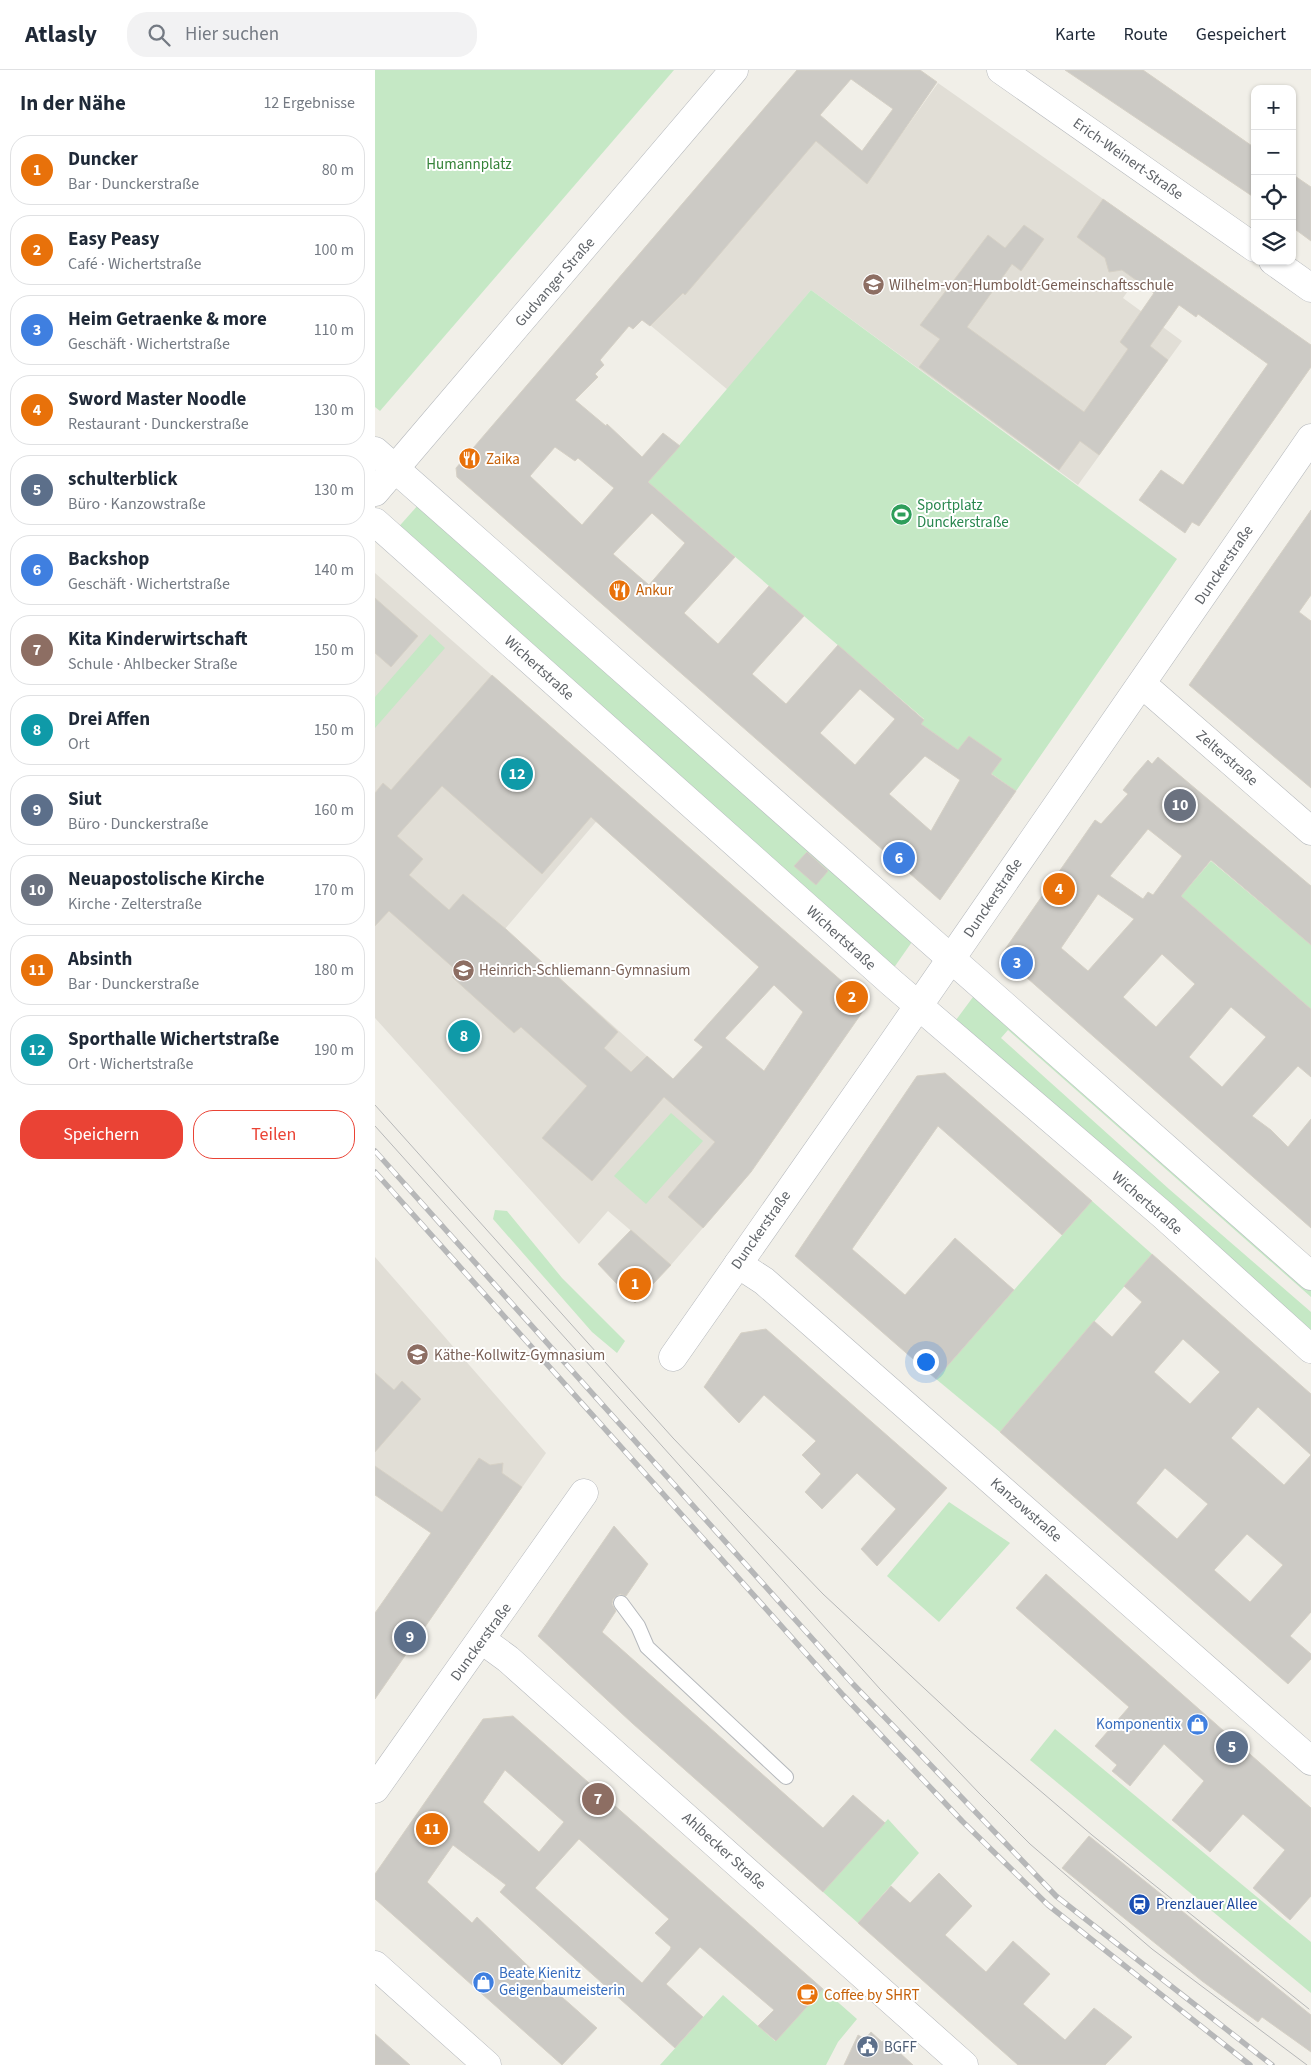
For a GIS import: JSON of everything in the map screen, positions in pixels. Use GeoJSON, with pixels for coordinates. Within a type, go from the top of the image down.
{"type":"FeatureCollection","features":[{"type":"Feature","properties":{"kind":"street","name":"Gudvanger Straße"},"geometry":{"type":"LineString","coordinates":[[375,492],[385,460],[734,70]]}},
{"type":"Feature","properties":{"kind":"street","name":"Erich-Weinert-Straße"},"geometry":{"type":"LineString","coordinates":[[1001,70],[1251,245]]}},
{"type":"Feature","properties":{"kind":"street"},"geometry":{"type":"LineString","coordinates":[[1279,265],[1311,288]]}},
{"type":"Feature","properties":{"kind":"street","name":"Dunckerstraße"},"geometry":{"type":"LineString","coordinates":[[673,1357],[951,960],[1311,438]]}},
{"type":"Feature","properties":{"kind":"street"},"geometry":{"type":"LineString","coordinates":[[385,460],[1311,1276]]}},
{"type":"Feature","properties":{"kind":"street","name":"Wichertstraße"},"geometry":{"type":"LineString","coordinates":[[375,522],[919,1006],[1163,1216],[1311,1349]]}},
{"type":"Feature","properties":{"kind":"street","name":"Zelterstraße"},"geometry":{"type":"LineString","coordinates":[[1142,684],[1311,831]]}},
{"type":"Feature","properties":{"kind":"street","name":"Kanzowstraße"},"geometry":{"type":"LineString","coordinates":[[738,1264],[771,1288],[1311,1761]]}},
{"type":"Feature","properties":{"kind":"street","name":"Dunckerstraße"},"geometry":{"type":"LineString","coordinates":[[375,1789],[584,1494]]}},
{"type":"Feature","properties":{"kind":"street","name":"Ahlbecker Straße"},"geometry":{"type":"LineString","coordinates":[[482,1640],[508,1659],[963,2065]]}},
{"type":"Feature","properties":{"kind":"street"},"geometry":{"type":"LineString","coordinates":[[375,1965],[487,2065]]}},
{"type":"Feature","properties":{"kind":"lane"},"geometry":{"type":"LineString","coordinates":[[621,1603],[638,1626],[647,1647],[786,1777]]}},
{"type":"Feature","properties":{"kind":"shaded area","name":"Wilhelm-von-Humboldt-Gemeinschaftsschule"},"geometry":{"type":"Polygon","coordinates":[[[938,83],[1163,241],[1123,298],[1182,341],[1078,485],[811,290],[728,390],[608,290],[770,102],[867,183],[938,83]]]}},
{"type":"Feature","properties":{"kind":"shaded area","name":"Heinrich-Schliemann-Gymnasium"},"geometry":{"type":"Polygon","coordinates":[[[375,573],[623,790],[505,929],[684,1089],[751,1172],[671,1265],[608,1211],[579,1244],[375,1018],[375,573]]]}},
{"type":"Feature","properties":{"kind":"shaded area","name":"Käthe-Kollwitz-Gymnasium"},"geometry":{"type":"Polygon","coordinates":[[[375,1257],[546,1453],[485,1541],[375,1466],[375,1257]]]}},
{"type":"Feature","properties":{"kind":"green space","name":"Humannplatz"},"geometry":{"type":"Polygon","coordinates":[[[375,70],[674,70],[380,411],[375,407],[375,70]]]}},
{"type":"Feature","properties":{"kind":"green space","name":"Sportplatz Dunckerstraße"},"geometry":{"type":"Polygon","coordinates":[[[811,290],[1177,559],[1016,791],[921,724],[924,719],[648,482],[811,290]]]}},
{"type":"Feature","properties":{"kind":"green space"},"geometry":{"type":"Polygon","coordinates":[[[419,504],[914,939],[893,969],[395,531],[419,504]]]}},
{"type":"Feature","properties":{"kind":"green space"},"geometry":{"type":"Polygon","coordinates":[[[430,634],[445,648],[375,728],[375,697],[430,634]]]}},
{"type":"Feature","properties":{"kind":"green space"},"geometry":{"type":"Polygon","coordinates":[[[1211,861],[1311,945],[1311,1009],[1181,896],[1211,861]]]}},
{"type":"Feature","properties":{"kind":"green space"},"geometry":{"type":"Polygon","coordinates":[[[976,993],[1311,1288],[1311,1297],[1008,1030],[1001,1038],[1169,1189],[1311,1312],[1311,1337],[956,1020],[976,993]]]}},
{"type":"Feature","properties":{"kind":"green space"},"geometry":{"type":"Polygon","coordinates":[[[671,1113],[703,1141],[646,1204],[614,1176],[671,1113]]]}},
{"type":"Feature","properties":{"kind":"green space"},"geometry":{"type":"Polygon","coordinates":[[[1092,1201],[1152,1254],[1000,1432],[936,1379],[1092,1201]]]}},
{"type":"Feature","properties":{"kind":"green space"},"geometry":{"type":"Polygon","coordinates":[[[495,1210],[507,1211],[562,1278],[625,1341],[617,1353],[592,1332],[493,1219],[495,1210]]]}},
{"type":"Feature","properties":{"kind":"green space"},"geometry":{"type":"Polygon","coordinates":[[[949,1502],[1010,1543],[939,1622],[887,1576],[949,1502]]]}},
{"type":"Feature","properties":{"kind":"green space"},"geometry":{"type":"Polygon","coordinates":[[[1055,1729],[1311,1942],[1311,1993],[1030,1760],[1055,1729]]]}},
{"type":"Feature","properties":{"kind":"green space"},"geometry":{"type":"Polygon","coordinates":[[[888,1819],[919,1853],[858,1923],[823,1892],[888,1819]]]}},
{"type":"Feature","properties":{"kind":"green space"},"geometry":{"type":"Polygon","coordinates":[[[823,1989],[857,2019],[838,2042],[826,2065],[660,2065],[723,1995],[775,2041],[823,1989]]]}},
{"type":"Feature","properties":{"kind":"building"},"geometry":{"type":"Polygon","coordinates":[[[797,70],[920,70],[937,82],[867,184],[816,141],[685,295],[683,293],[650,326],[642,320],[633,329],[629,326],[600,360],[604,365],[595,374],[598,377],[575,400],[606,426],[607,424],[642,457],[663,433],[680,446],[648,482],[735,557],[684,613],[718,644],[769,586],[804,616],[752,674],[786,704],[838,645],[924,720],[921,724],[958,750],[969,736],[1002,759],[991,774],[1016,791],[940,900],[457,477],[456,468],[797,70]],[[851,79],[820,115],[862,151],[893,109],[851,79]],[[555,447],[530,476],[582,525],[614,488],[578,458],[575,461],[555,447]],[[652,513],[613,554],[649,585],[685,543],[652,513]],[[860,689],[820,733],[855,765],[895,719],[860,689]],[[925,756],[889,794],[931,831],[960,780],[925,756]]]}},
{"type":"Feature","properties":{"kind":"building"},"geometry":{"type":"Polygon","coordinates":[[[1065,70],[1143,70],[1251,145],[1251,195],[1065,70]]]}},
{"type":"Feature","properties":{"kind":"building"},"geometry":{"type":"Polygon","coordinates":[[[1296,177],[1311,187],[1311,241],[1296,230],[1296,177]]]}},
{"type":"Feature","properties":{"kind":"building"},"geometry":{"type":"Polygon","coordinates":[[[1103,199],[1311,345],[1311,367],[1199,526],[1192,522],[1185,533],[1139,500],[1161,470],[1183,485],[1268,364],[1198,314],[1196,317],[1179,305],[1150,346],[1168,360],[1099,455],[1080,441],[1059,470],[919,367],[940,339],[920,325],[988,235],[1005,248],[1024,225],[1044,239],[1021,271],[1012,264],[967,327],[1084,412],[1128,349],[1120,342],[1154,293],[1122,270],[1109,272],[1105,258],[1077,237],[1103,199]]]}},
{"type":"Feature","properties":{"kind":"building"},"geometry":{"type":"Polygon","coordinates":[[[1311,510],[1311,595],[1299,612],[1311,621],[1311,788],[1189,685],[1311,510]]]}},
{"type":"Feature","properties":{"kind":"building"},"geometry":{"type":"Polygon","coordinates":[[[375,598],[418,636],[391,667],[375,653],[375,598]]]}},
{"type":"Feature","properties":{"kind":"building"},"geometry":{"type":"Polygon","coordinates":[[[492,675],[868,1004],[751,1172],[703,1228],[668,1197],[715,1142],[664,1097],[592,1181],[542,1138],[587,1086],[521,1027],[514,1033],[452,977],[457,971],[389,911],[375,926],[375,793],[383,783],[391,790],[492,675]],[[442,786],[397,836],[423,859],[409,875],[449,910],[463,894],[507,930],[618,1032],[604,1048],[631,1072],[647,1056],[673,1079],[703,1047],[694,1040],[759,967],[591,817],[542,874],[442,786]],[[774,985],[725,1038],[764,1071],[803,1012],[774,985]]]}},
{"type":"Feature","properties":{"kind":"building"},"geometry":{"type":"Polygon","coordinates":[[[1158,757],[1311,886],[1311,945],[1211,860],[1181,896],[1311,1009],[1311,1077],[1298,1066],[1252,1116],[1271,1130],[1288,1147],[1311,1119],[1311,1228],[1001,955],[1095,820],[1101,824],[1128,794],[1123,790],[1135,775],[1148,760],[1152,764],[1158,757]],[[1148,829],[1110,876],[1143,899],[1148,892],[1153,895],[1182,856],[1148,829]],[[1098,894],[1061,948],[1088,971],[1134,919],[1098,894]],[[1162,954],[1123,997],[1156,1027],[1195,984],[1162,954]],[[1231,1007],[1189,1057],[1222,1087],[1266,1037],[1231,1007]]]}},
{"type":"Feature","properties":{"kind":"building"},"geometry":{"type":"Polygon","coordinates":[[[807,852],[828,871],[816,885],[794,866],[807,852]]]}},
{"type":"Feature","properties":{"kind":"building"},"geometry":{"type":"Polygon","coordinates":[[[945,1073],[1092,1201],[1062,1235],[938,1126],[852,1249],[905,1295],[955,1238],[1014,1290],[936,1379],[795,1256],[917,1076],[945,1073]]]}},
{"type":"Feature","properties":{"kind":"building"},"geometry":{"type":"Polygon","coordinates":[[[631,1230],[671,1265],[635,1303],[598,1264],[631,1230]]]}},
{"type":"Feature","properties":{"kind":"building"},"geometry":{"type":"Polygon","coordinates":[[[1152,1254],[1311,1394],[1311,1455],[1311,1612],[1290,1636],[1311,1654],[1311,1659],[1288,1684],[1000,1432],[1094,1321],[1112,1337],[1142,1302],[1124,1286],[1152,1254]],[[1183,1339],[1154,1372],[1190,1404],[1220,1372],[1183,1339]],[[1258,1407],[1231,1438],[1284,1485],[1311,1455],[1258,1407]],[[1165,1468],[1136,1503],[1177,1539],[1208,1504],[1165,1468]],[[1247,1534],[1214,1570],[1250,1602],[1283,1565],[1247,1534]]]}},
{"type":"Feature","properties":{"kind":"building"},"geometry":{"type":"Polygon","coordinates":[[[766,1329],[947,1488],[877,1566],[861,1549],[896,1509],[857,1473],[822,1509],[805,1492],[821,1474],[802,1455],[816,1441],[764,1395],[739,1423],[704,1387],[741,1333],[766,1329]]]}},
{"type":"Feature","properties":{"kind":"building"},"geometry":{"type":"Polygon","coordinates":[[[375,1373],[394,1390],[402,1381],[421,1399],[375,1452],[375,1373]]]}},
{"type":"Feature","properties":{"kind":"building"},"geometry":{"type":"Polygon","coordinates":[[[479,1458],[490,1465],[503,1463],[502,1473],[522,1487],[375,1699],[375,1613],[431,1533],[375,1495],[375,1466],[442,1512],[479,1458]]]}},
{"type":"Feature","properties":{"kind":"building"},"geometry":{"type":"Polygon","coordinates":[[[614,1526],[648,1564],[626,1596],[620,1594],[613,1599],[612,1604],[616,1611],[602,1632],[823,1828],[853,1795],[885,1823],[823,1892],[632,1723],[538,1636],[614,1526]]]}},
{"type":"Feature","properties":{"kind":"building"},"geometry":{"type":"Polygon","coordinates":[[[1046,1574],[1311,1808],[1311,1896],[1290,1920],[1253,1888],[1285,1850],[1243,1814],[1210,1852],[1172,1820],[1204,1781],[1164,1744],[1130,1786],[1112,1771],[1117,1765],[1095,1746],[1129,1707],[1016,1608],[1046,1574]]]}},
{"type":"Feature","properties":{"kind":"building"},"geometry":{"type":"Polygon","coordinates":[[[513,1716],[823,1989],[776,2041],[758,2026],[774,2010],[700,1947],[666,1984],[703,2017],[675,2048],[500,1892],[506,1885],[453,1845],[427,1882],[472,1923],[477,1917],[545,1982],[597,2028],[562,2065],[375,1899],[375,1874],[483,1719],[513,1716]],[[505,1770],[483,1802],[539,1852],[564,1822],[505,1770]],[[579,1839],[535,1888],[642,1983],[670,1950],[671,1947],[655,1933],[669,1919],[579,1839]]]}},
{"type":"Feature","properties":{"kind":"building"},"geometry":{"type":"Polygon","coordinates":[[[1089,1836],[1311,2015],[1311,2052],[1262,2017],[1258,2022],[1202,1981],[1062,1868],[1089,1836]]]}},
{"type":"Feature","properties":{"kind":"building"},"geometry":{"type":"Polygon","coordinates":[[[939,1873],[972,1906],[945,1935],[986,1972],[1013,1941],[1050,1974],[1023,2004],[1065,2040],[1094,2008],[1132,2037],[1105,2065],[1018,2065],[858,1923],[891,1886],[910,1903],[939,1873]]]}},
{"type":"Feature","properties":{"kind":"building"},"geometry":{"type":"Polygon","coordinates":[[[871,2032],[882,2042],[885,2039],[913,2065],[844,2065],[858,2035],[865,2039],[871,2032]]]}},
{"type":"Feature","properties":{"kind":"building"},"geometry":{"type":"Polygon","coordinates":[[[375,2034],[410,2065],[375,2065],[375,2034]]]}},
{"type":"Feature","properties":{"kind":"tram line"},"geometry":{"type":"LineString","coordinates":[[375,1105],[673,1438],[823,1594],[969,1730],[1092,1835],[1309,2009]]}},
{"type":"Feature","properties":{"kind":"tram line"},"geometry":{"type":"LineString","coordinates":[[375,1126],[880,1689],[979,1793],[1030,1844],[1152,1949],[1307,2065]]}},
{"type":"Feature","properties":{"kind":"railway"},"geometry":{"type":"LineString","coordinates":[[375,1151],[853,1684],[1056,1896],[1272,2065]]}},
{"type":"Feature","properties":{"kind":"railway"},"geometry":{"type":"LineString","coordinates":[[375,1172],[843,1695],[962,1821],[1048,1905],[1250,2065]]}},
{"type":"Feature","properties":{"kind":"place","name":"Wilhelm-von-Humboldt-Gemeinschaftsschule"},"geometry":{"type":"Point","coordinates":[873,285]}},
{"type":"Feature","properties":{"kind":"place","name":"Zaika"},"geometry":{"type":"Point","coordinates":[470,459]}},
{"type":"Feature","properties":{"kind":"place","name":"Sportplatz Dunckerstraße"},"geometry":{"type":"Point","coordinates":[901,514]}},
{"type":"Feature","properties":{"kind":"place","name":"Ankur"},"geometry":{"type":"Point","coordinates":[620,590]}},
{"type":"Feature","properties":{"kind":"place","name":"Sporthalle Wichertstraße"},"geometry":{"type":"Point","coordinates":[517,774]}},
{"type":"Feature","properties":{"kind":"place","name":"Neuapostolische Kirche"},"geometry":{"type":"Point","coordinates":[1180,805]}},
{"type":"Feature","properties":{"kind":"place","name":"Backshop"},"geometry":{"type":"Point","coordinates":[899,858]}},
{"type":"Feature","properties":{"kind":"place","name":"Sword Master Noodle"},"geometry":{"type":"Point","coordinates":[1059,889]}},
{"type":"Feature","properties":{"kind":"place","name":"Heim Getraenke & more"},"geometry":{"type":"Point","coordinates":[1017,963]}},
{"type":"Feature","properties":{"kind":"place","name":"Heinrich-Schliemann-Gymnasium"},"geometry":{"type":"Point","coordinates":[463,970]}},
{"type":"Feature","properties":{"kind":"place","name":"Easy Peasy"},"geometry":{"type":"Point","coordinates":[852,997]}},
{"type":"Feature","properties":{"kind":"place","name":"Drei Affen"},"geometry":{"type":"Point","coordinates":[464,1036]}},
{"type":"Feature","properties":{"kind":"place","name":"Duncker"},"geometry":{"type":"Point","coordinates":[635,1284]}},
{"type":"Feature","properties":{"kind":"place","name":"Käthe-Kollwitz-Gymnasium"},"geometry":{"type":"Point","coordinates":[418,1355]}},
{"type":"Feature","properties":{"kind":"place","name":"Siut"},"geometry":{"type":"Point","coordinates":[410,1637]}},
{"type":"Feature","properties":{"kind":"place","name":"Komponentix"},"geometry":{"type":"Point","coordinates":[1197,1724]}},
{"type":"Feature","properties":{"kind":"place","name":"schulterblick"},"geometry":{"type":"Point","coordinates":[1232,1747]}},
{"type":"Feature","properties":{"kind":"place","name":"Kita Kinderwirtschaft"},"geometry":{"type":"Point","coordinates":[598,1799]}},
{"type":"Feature","properties":{"kind":"place","name":"Absinth"},"geometry":{"type":"Point","coordinates":[432,1829]}},
{"type":"Feature","properties":{"kind":"place","name":"Prenzlauer Allee"},"geometry":{"type":"Point","coordinates":[1140,1904]}},
{"type":"Feature","properties":{"kind":"place","name":"Beate Kienitz Geigenbaumeisterin"},"geometry":{"type":"Point","coordinates":[483,1982]}},
{"type":"Feature","properties":{"kind":"place","name":"Coffee by SHRT"},"geometry":{"type":"Point","coordinates":[808,1995]}},
{"type":"Feature","properties":{"kind":"place","name":"BGFF"},"geometry":{"type":"Point","coordinates":[868,2047]}}]}
